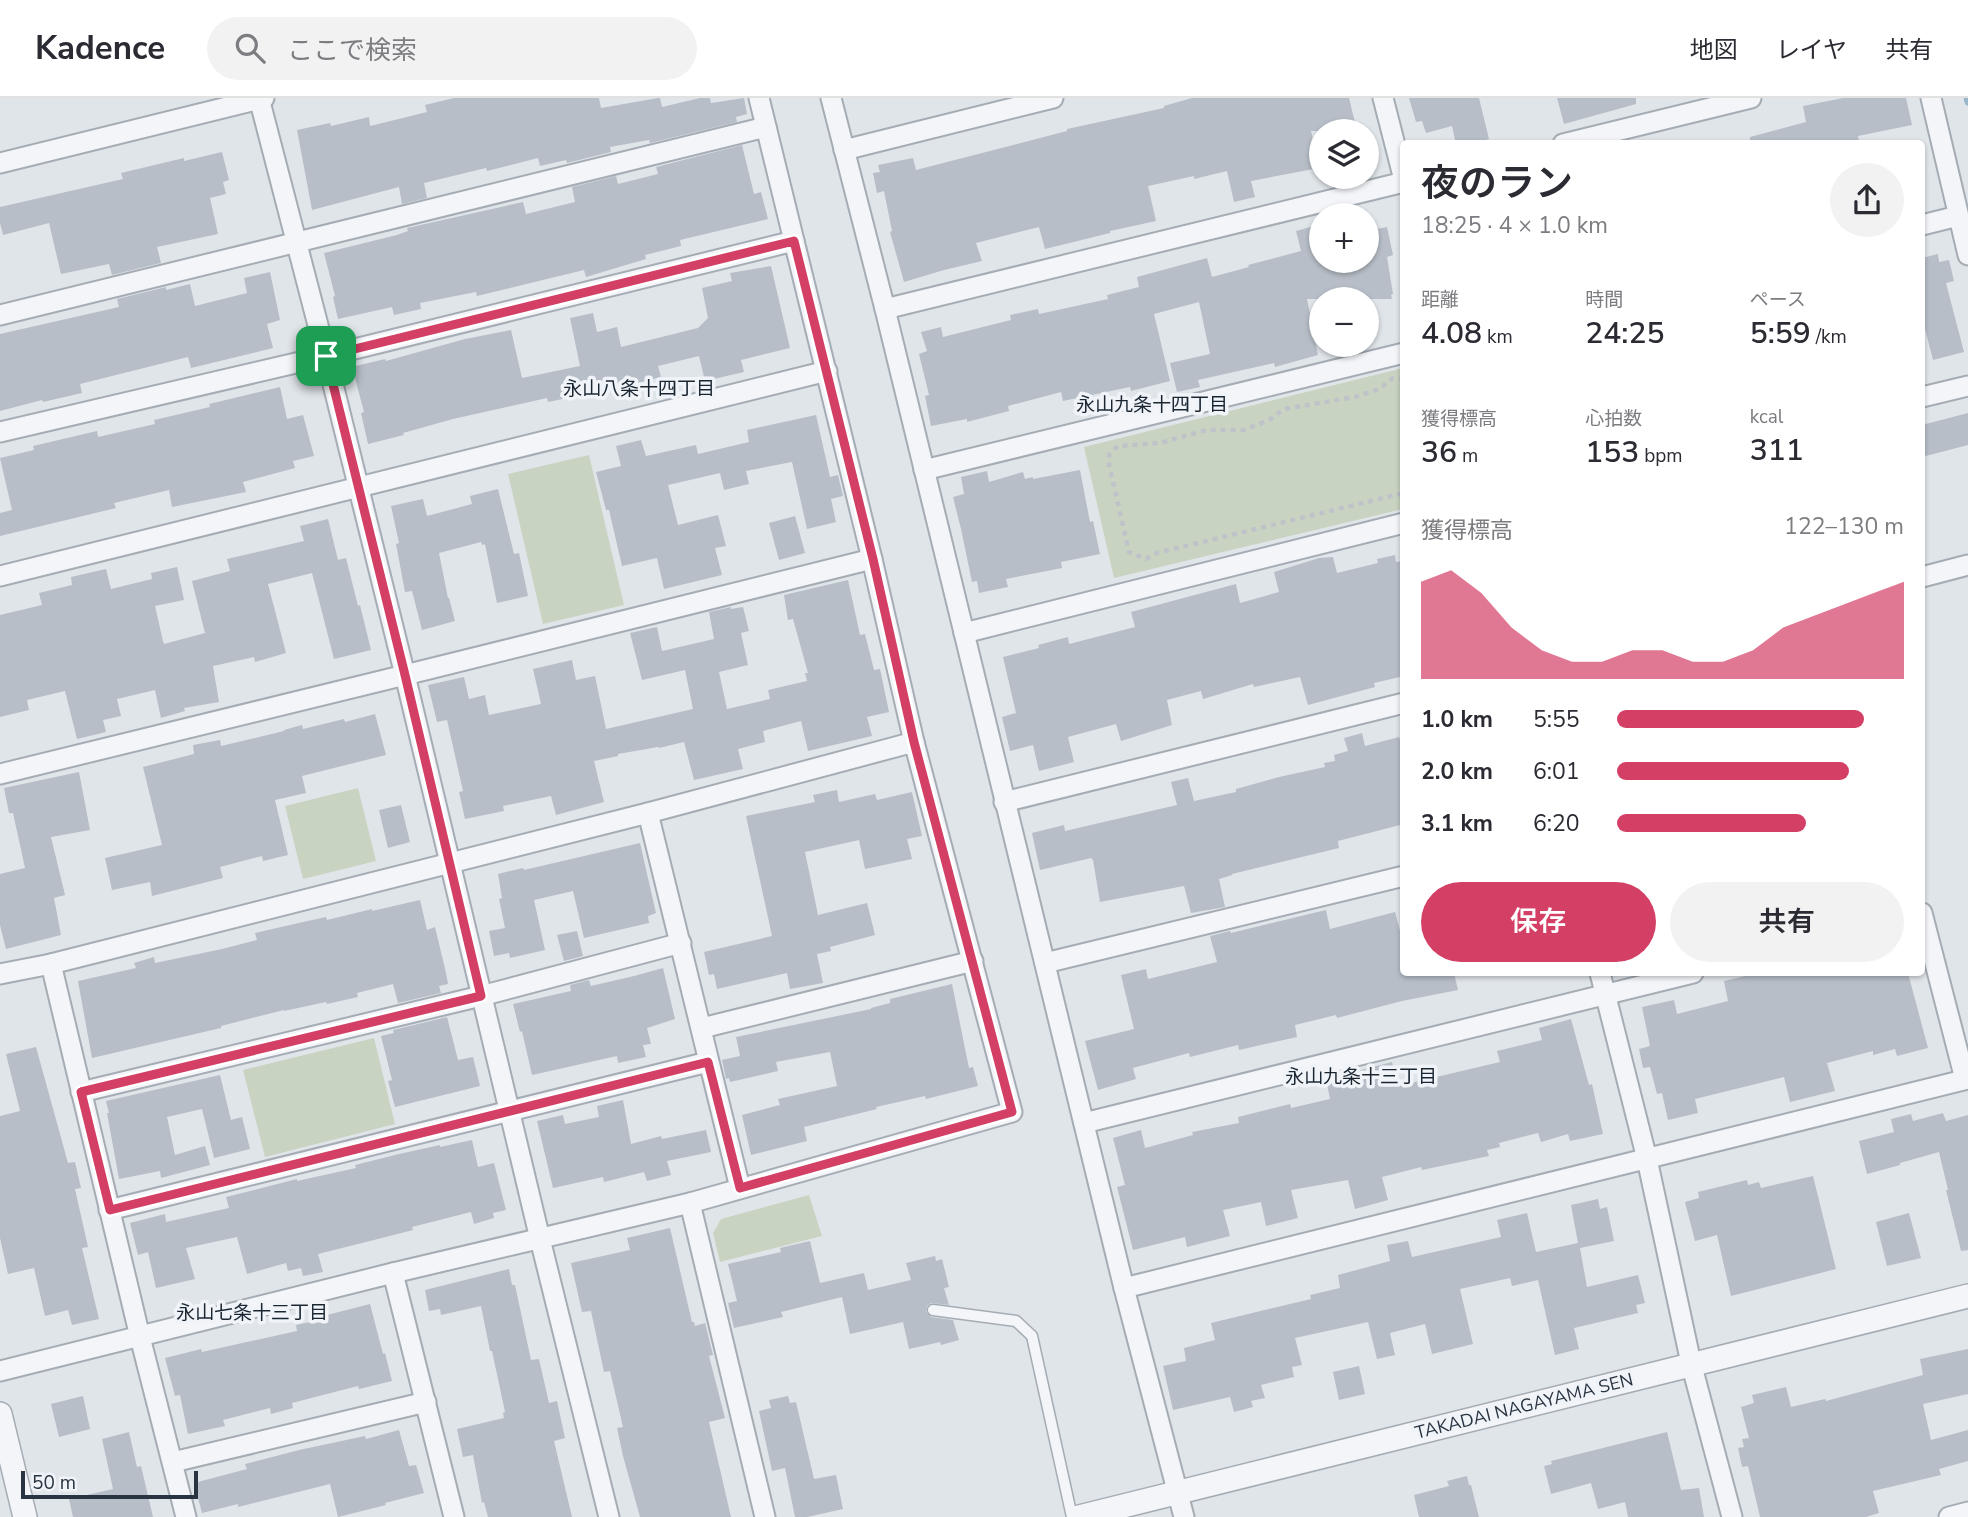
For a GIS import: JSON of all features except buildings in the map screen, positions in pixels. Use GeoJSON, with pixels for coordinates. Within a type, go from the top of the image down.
{"type":"FeatureCollection","features":[{"type":"Feature","properties":{"kind":"street"},"geometry":{"type":"LineString","coordinates":[[0,163],[261,98],[610,1517]]}},
{"type":"Feature","properties":{"kind":"street"},"geometry":{"type":"LineString","coordinates":[[0,1371],[393,1273],[690,1203],[1012,1112],[914,742],[873,559],[759,98]]}},
{"type":"Feature","properties":{"kind":"street"},"geometry":{"type":"LineString","coordinates":[[831,98],[886,310],[1124,1288],[1184,1517]]}},
{"type":"Feature","properties":{"kind":"street"},"geometry":{"type":"LineString","coordinates":[[844,149],[1053,98]]}},
{"type":"Feature","properties":{"kind":"street"},"geometry":{"type":"LineString","coordinates":[[1383,98],[1400,165]]}},
{"type":"Feature","properties":{"kind":"street"},"geometry":{"type":"LineString","coordinates":[[1579,140],[1751,98]]}},
{"type":"Feature","properties":{"kind":"street"},"geometry":{"type":"LineString","coordinates":[[1931,98],[1968,255]]}},
{"type":"Feature","properties":{"kind":"street"},"geometry":{"type":"LineString","coordinates":[[0,315],[766,127]]}},
{"type":"Feature","properties":{"kind":"street"},"geometry":{"type":"LineString","coordinates":[[886,310],[1400,182]]}},
{"type":"Feature","properties":{"kind":"street"},"geometry":{"type":"LineString","coordinates":[[1925,224],[1958,216]]}},
{"type":"Feature","properties":{"kind":"street"},"geometry":{"type":"LineString","coordinates":[[0,432],[326,356],[794,241]]}},
{"type":"Feature","properties":{"kind":"street"},"geometry":{"type":"LineString","coordinates":[[924,470],[1400,354]]}},
{"type":"Feature","properties":{"kind":"street"},"geometry":{"type":"LineString","coordinates":[[0,576],[827,371]]}},
{"type":"Feature","properties":{"kind":"street"},"geometry":{"type":"LineString","coordinates":[[1925,396],[1968,386]]}},
{"type":"Feature","properties":{"kind":"street"},"geometry":{"type":"LineString","coordinates":[[964,633],[1400,524]]}},
{"type":"Feature","properties":{"kind":"street"},"geometry":{"type":"LineString","coordinates":[[0,774],[873,559]]}},
{"type":"Feature","properties":{"kind":"street"},"geometry":{"type":"LineString","coordinates":[[1925,576],[1968,565]]}},
{"type":"Feature","properties":{"kind":"street"},"geometry":{"type":"LineString","coordinates":[[1004,802],[1400,705]]}},
{"type":"Feature","properties":{"kind":"street"},"geometry":{"type":"LineString","coordinates":[[0,974],[51,964],[449,864],[914,742]]}},
{"type":"Feature","properties":{"kind":"street"},"geometry":{"type":"LineString","coordinates":[[648,813],[740,1188]]}},
{"type":"Feature","properties":{"kind":"street"},"geometry":{"type":"LineString","coordinates":[[1045,963],[1400,877]]}},
{"type":"Feature","properties":{"kind":"street"},"geometry":{"type":"LineString","coordinates":[[1124,1288],[1966,1079],[1925,928]]}},
{"type":"Feature","properties":{"kind":"street"},"geometry":{"type":"LineString","coordinates":[[81,1092],[481,996],[681,943]]}},
{"type":"Feature","properties":{"kind":"street"},"geometry":{"type":"LineString","coordinates":[[702,1028],[973,961]]}},
{"type":"Feature","properties":{"kind":"street"},"geometry":{"type":"LineString","coordinates":[[51,964],[186,1517]]}},
{"type":"Feature","properties":{"kind":"street"},"geometry":{"type":"LineString","coordinates":[[1601,976],[1647,1159],[1691,1363],[1732,1517]]}},
{"type":"Feature","properties":{"kind":"street"},"geometry":{"type":"LineString","coordinates":[[1084,1123],[1680,976]]}},
{"type":"Feature","properties":{"kind":"street"},"geometry":{"type":"LineString","coordinates":[[110,1210],[708,1062]]}},
{"type":"Feature","properties":{"kind":"street"},"geometry":{"type":"LineString","coordinates":[[690,1203],[765,1517]]}},
{"type":"Feature","properties":{"kind":"street"},"geometry":{"type":"LineString","coordinates":[[393,1273],[426,1402],[450,1516]]}},
{"type":"Feature","properties":{"kind":"street","name":"TAKADAI NAGAYAMA SEN"},"geometry":{"type":"LineString","coordinates":[[1079,1517],[1108,1514],[1178,1492],[1968,1296]]}},
{"type":"Feature","properties":{"kind":"street"},"geometry":{"type":"LineString","coordinates":[[173,1462],[426,1402]]}},
{"type":"Feature","properties":{"kind":"street"},"geometry":{"type":"LineString","coordinates":[[0,1414],[25,1517]]}},
{"type":"Feature","properties":{"kind":"street"},"geometry":{"type":"LineString","coordinates":[[1949,1517],[1968,1512]]}},
{"type":"Feature","properties":{"kind":"lane"},"geometry":{"type":"LineString","coordinates":[[933,1310],[1016,1321],[1032,1336],[1072,1517]]}},
{"type":"Feature","properties":{"kind":"path"},"geometry":{"type":"LineString","coordinates":[[1400,379],[1393,378],[1379,388],[1354,397],[1284,409],[1269,421],[1244,430],[1207,430],[1160,443],[1118,446],[1108,460],[1129,552],[1146,559],[1157,553],[1400,494]]}},
{"type":"Feature","properties":{"kind":"green space"},"geometry":{"type":"Polygon","coordinates":[[[1400,369],[1400,510],[1114,578],[1084,447],[1400,369]]]}},
{"type":"Feature","properties":{"kind":"green space"},"geometry":{"type":"Polygon","coordinates":[[[589,455],[624,605],[543,624],[508,474],[589,455]]]}},
{"type":"Feature","properties":{"kind":"green space"},"geometry":{"type":"Polygon","coordinates":[[[358,788],[376,861],[303,879],[285,806],[358,788]]]}},
{"type":"Feature","properties":{"kind":"green space"},"geometry":{"type":"Polygon","coordinates":[[[374,1038],[395,1124],[265,1157],[243,1070],[374,1038]]]}},
{"type":"Feature","properties":{"kind":"green space"},"geometry":{"type":"Polygon","coordinates":[[[809,1195],[822,1236],[720,1262],[713,1233],[721,1219],[809,1195]]]}},
{"type":"Feature","properties":{"kind":"waterway"},"geometry":{"type":"LineString","coordinates":[[1967,98],[1968,102]]}},
{"type":"Feature","properties":{"kind":"district","name":"永山八条十四丁目"},"geometry":{"type":"Point","coordinates":[639,389]}},
{"type":"Feature","properties":{"kind":"district","name":"永山九条十四丁目"},"geometry":{"type":"Point","coordinates":[1152,405]}},
{"type":"Feature","properties":{"kind":"district","name":"永山九条十三丁目"},"geometry":{"type":"Point","coordinates":[1361,1077]}},
{"type":"Feature","properties":{"kind":"district","name":"永山七条十三丁目"},"geometry":{"type":"Point","coordinates":[252,1313]}},
{"type":"Feature","properties":{"kind":"route"},"geometry":{"type":"LineString","coordinates":[[794,241],[873,559],[914,742],[1012,1112],[740,1188],[708,1062],[110,1210],[81,1092],[481,996],[326,356],[794,241]]}}]}
